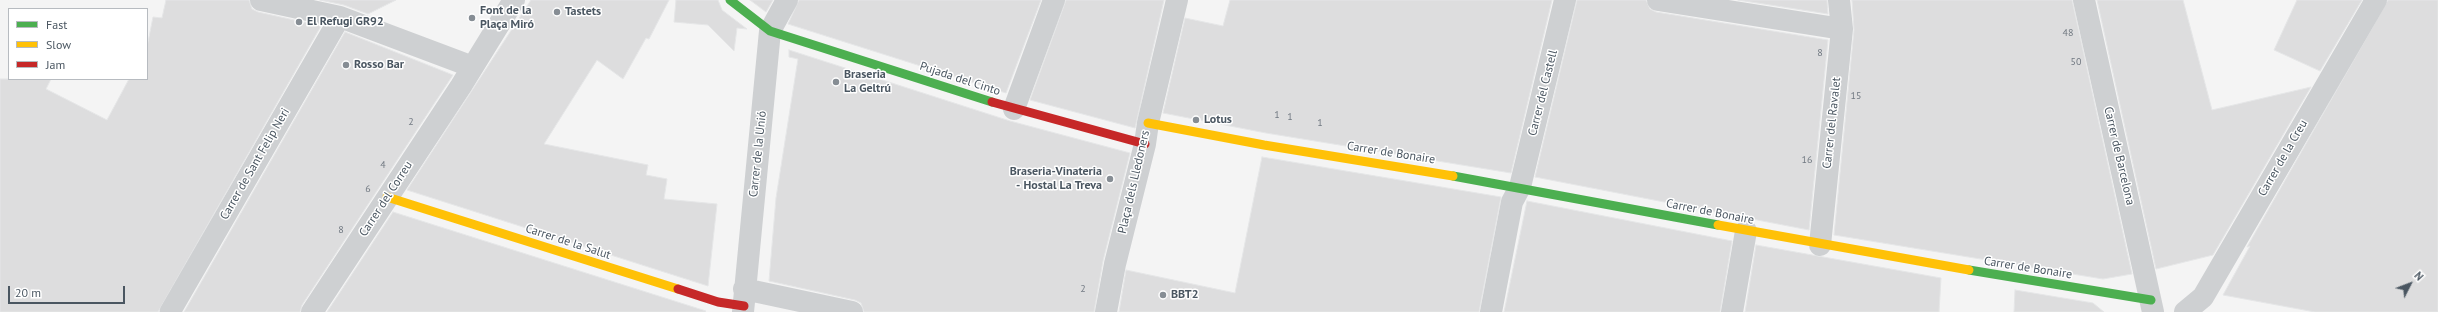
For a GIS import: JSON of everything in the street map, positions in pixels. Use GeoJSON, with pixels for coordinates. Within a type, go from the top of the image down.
{"type":"FeatureCollection","features":[{"type":"Feature","properties":{"kind":"street"},"geometry":{"type":"LineString","coordinates":[[261,0],[343,22],[473,67]]}},
{"type":"Feature","properties":{"kind":"street","name":"Carrer del Correu"},"geometry":{"type":"LineString","coordinates":[[312,312],[473,67],[514,0]]}},
{"type":"Feature","properties":{"kind":"street"},"geometry":{"type":"LineString","coordinates":[[730,0],[770,31]]}},
{"type":"Feature","properties":{"kind":"street","name":"Carrer de la Unió"},"geometry":{"type":"LineString","coordinates":[[744,302],[770,31],[787,0]]}},
{"type":"Feature","properties":{"kind":"street"},"geometry":{"type":"LineString","coordinates":[[1014,109],[1054,0]]}},
{"type":"Feature","properties":{"kind":"street"},"geometry":{"type":"LineString","coordinates":[[1146,133],[1177,0]]}},
{"type":"Feature","properties":{"kind":"street","name":"Carrer del Castell"},"geometry":{"type":"LineString","coordinates":[[1491,312],[1512,202],[1520,187],[1565,0]]}},
{"type":"Feature","properties":{"kind":"street"},"geometry":{"type":"LineString","coordinates":[[1658,0],[1842,29]]}},
{"type":"Feature","properties":{"kind":"street","name":"Carrer del Ravalet"},"geometry":{"type":"LineString","coordinates":[[1820,246],[1842,29],[1839,0]]}},
{"type":"Feature","properties":{"kind":"street","name":"Carrer de Barcelona"},"geometry":{"type":"LineString","coordinates":[[2084,0],[2152,306]]}},
{"type":"Feature","properties":{"kind":"street","name":"Carrer de la Creu"},"geometry":{"type":"LineString","coordinates":[[2185,312],[2202,297],[2376,0]]}},
{"type":"Feature","properties":{"kind":"street","name":"Pujada del Cinto"},"geometry":{"type":"LineString","coordinates":[[770,31],[1014,109],[1146,133]]}},
{"type":"Feature","properties":{"kind":"street","name":"Plaça dels Lledoners"},"geometry":{"type":"LineString","coordinates":[[1106,312],[1115,264],[1146,133],[1264,145]]}},
{"type":"Feature","properties":{"kind":"street","name":"Carrer de Bonaire"},"geometry":{"type":"LineString","coordinates":[[1264,145],[1520,187],[1820,246],[2152,306]]}},
{"type":"Feature","properties":{"kind":"street","name":"Carrer de la Salut"},"geometry":{"type":"LineString","coordinates":[[387,197],[710,299],[744,302]]}},
{"type":"Feature","properties":{"kind":"street"},"geometry":{"type":"LineString","coordinates":[[1732,312],[1746,231]]}},
{"type":"Feature","properties":{"kind":"street"},"geometry":{"type":"LineString","coordinates":[[744,302],[852,312]]}},
{"type":"Feature","properties":{"kind":"lane","name":"Carrer de Sant Felip Neri"},"geometry":{"type":"LineString","coordinates":[[170,312],[343,22]]}},
{"type":"Feature","properties":{"kind":"building"},"geometry":{"type":"Polygon","coordinates":[[[166,0],[249,0],[252,9],[258,12],[321,26],[158,312],[0,312],[0,79],[50,80],[46,89],[107,120],[128,80],[148,80],[148,42],[153,17],[162,18],[166,0]]]}},
{"type":"Feature","properties":{"kind":"building"},"geometry":{"type":"Polygon","coordinates":[[[320,0],[396,0],[368,14],[344,5],[320,0]]]}},
{"type":"Feature","properties":{"kind":"building"},"geometry":{"type":"Polygon","coordinates":[[[531,0],[669,0],[649,39],[646,38],[623,79],[597,60],[544,144],[648,165],[646,175],[667,179],[664,199],[717,204],[708,286],[407,190],[531,0]]]}},
{"type":"Feature","properties":{"kind":"building"},"geometry":{"type":"Polygon","coordinates":[[[676,0],[718,0],[722,10],[747,29],[737,28],[734,51],[708,25],[674,22],[676,0]]]}},
{"type":"Feature","properties":{"kind":"building"},"geometry":{"type":"Polygon","coordinates":[[[750,0],[773,0],[766,12],[750,0]]]}},
{"type":"Feature","properties":{"kind":"building"},"geometry":{"type":"Polygon","coordinates":[[[799,0],[1041,0],[1006,93],[788,24],[799,0]]]}},
{"type":"Feature","properties":{"kind":"building"},"geometry":{"type":"Polygon","coordinates":[[[1066,0],[1164,0],[1135,128],[1030,100],[1066,0]]]}},
{"type":"Feature","properties":{"kind":"building"},"geometry":{"type":"Polygon","coordinates":[[[1230,0],[1552,0],[1511,173],[1266,133],[1163,113],[1185,18],[1223,26],[1230,0]]]}},
{"type":"Feature","properties":{"kind":"building"},"geometry":{"type":"Polygon","coordinates":[[[1577,0],[1646,0],[1650,9],[1656,12],[1828,40],[1809,230],[1535,177],[1577,0]]]}},
{"type":"Feature","properties":{"kind":"building"},"geometry":{"type":"Polygon","coordinates":[[[1738,0],[1827,0],[1828,14],[1738,0]]]}},
{"type":"Feature","properties":{"kind":"building"},"geometry":{"type":"Polygon","coordinates":[[[1852,0],[2072,0],[2132,274],[2103,279],[1834,235],[1854,30],[1852,0]]]}},
{"type":"Feature","properties":{"kind":"building"},"geometry":{"type":"Polygon","coordinates":[[[2097,0],[2183,0],[2212,110],[2311,87],[2213,255],[2156,269],[2097,0]]]}},
{"type":"Feature","properties":{"kind":"building"},"geometry":{"type":"Polygon","coordinates":[[[2297,0],[2362,0],[2320,71],[2274,50],[2297,0]]]}},
{"type":"Feature","properties":{"kind":"building"},"geometry":{"type":"Polygon","coordinates":[[[2388,0],[2438,0],[2438,312],[2315,312],[2223,295],[2250,246],[2247,247],[2388,0]]]}},
{"type":"Feature","properties":{"kind":"building"},"geometry":{"type":"Polygon","coordinates":[[[345,32],[453,75],[302,305],[300,312],[184,312],[345,32]]]}},
{"type":"Feature","properties":{"kind":"building"},"geometry":{"type":"Polygon","coordinates":[[[789,50],[1010,121],[1130,153],[1103,261],[1094,312],[864,312],[861,303],[855,300],[769,281],[776,198],[798,59],[789,57],[789,50]]]}},
{"type":"Feature","properties":{"kind":"building"},"geometry":{"type":"Polygon","coordinates":[[[1262,157],[1501,197],[1479,312],[1119,312],[1126,270],[1235,293],[1262,157]]]}},
{"type":"Feature","properties":{"kind":"building"},"geometry":{"type":"Polygon","coordinates":[[[1527,201],[1732,241],[1720,312],[1504,312],[1527,201]]]}},
{"type":"Feature","properties":{"kind":"building"},"geometry":{"type":"Polygon","coordinates":[[[393,212],[706,311],[327,312],[393,212]]]}},
{"type":"Feature","properties":{"kind":"building"},"geometry":{"type":"Polygon","coordinates":[[[1756,245],[1941,278],[1939,312],[1745,312],[1756,245]]]}},
{"type":"Feature","properties":{"kind":"building"},"geometry":{"type":"Polygon","coordinates":[[[2015,290],[2093,303],[2104,312],[2014,312],[2015,290]]]}},
{"type":"Feature","properties":{"kind":"traffic: fast"},"geometry":{"type":"LineString","coordinates":[[730,0],[770,31],[992,102]]}},
{"type":"Feature","properties":{"kind":"traffic: fast"},"geometry":{"type":"LineString","coordinates":[[1453,176],[1718,225]]}},
{"type":"Feature","properties":{"kind":"traffic: fast"},"geometry":{"type":"LineString","coordinates":[[1969,270],[2151,300]]}},
{"type":"Feature","properties":{"kind":"traffic: slow"},"geometry":{"type":"LineString","coordinates":[[1148,123],[1264,145],[1453,176]]}},
{"type":"Feature","properties":{"kind":"traffic: slow"},"geometry":{"type":"LineString","coordinates":[[387,197],[678,289]]}},
{"type":"Feature","properties":{"kind":"traffic: slow"},"geometry":{"type":"LineString","coordinates":[[1718,225],[1969,270]]}},
{"type":"Feature","properties":{"kind":"traffic: jam"},"geometry":{"type":"LineString","coordinates":[[992,102],[1145,144]]}},
{"type":"Feature","properties":{"kind":"traffic: jam"},"geometry":{"type":"LineString","coordinates":[[678,289],[718,302],[744,306]]}},
{"type":"Feature","properties":{"kind":"place","name":"Tastets"},"geometry":{"type":"Point","coordinates":[557,12]}},
{"type":"Feature","properties":{"kind":"place","name":"Font de la Plaça Miró"},"geometry":{"type":"Point","coordinates":[472,18]}},
{"type":"Feature","properties":{"kind":"place","name":"El Refugi GR92"},"geometry":{"type":"Point","coordinates":[299,22]}},
{"type":"Feature","properties":{"kind":"place","name":"Rosso Bar"},"geometry":{"type":"Point","coordinates":[346,65]}},
{"type":"Feature","properties":{"kind":"place","name":"Braseria La Geltrú"},"geometry":{"type":"Point","coordinates":[836,82]}},
{"type":"Feature","properties":{"kind":"place","name":"Lotus"},"geometry":{"type":"Point","coordinates":[1196,120]}},
{"type":"Feature","properties":{"kind":"place","name":"Braseria-Vinateria - Hostal La Treva"},"geometry":{"type":"Point","coordinates":[1110,179]}},
{"type":"Feature","properties":{"kind":"place","name":"BBT2"},"geometry":{"type":"Point","coordinates":[1163,295]}}]}
